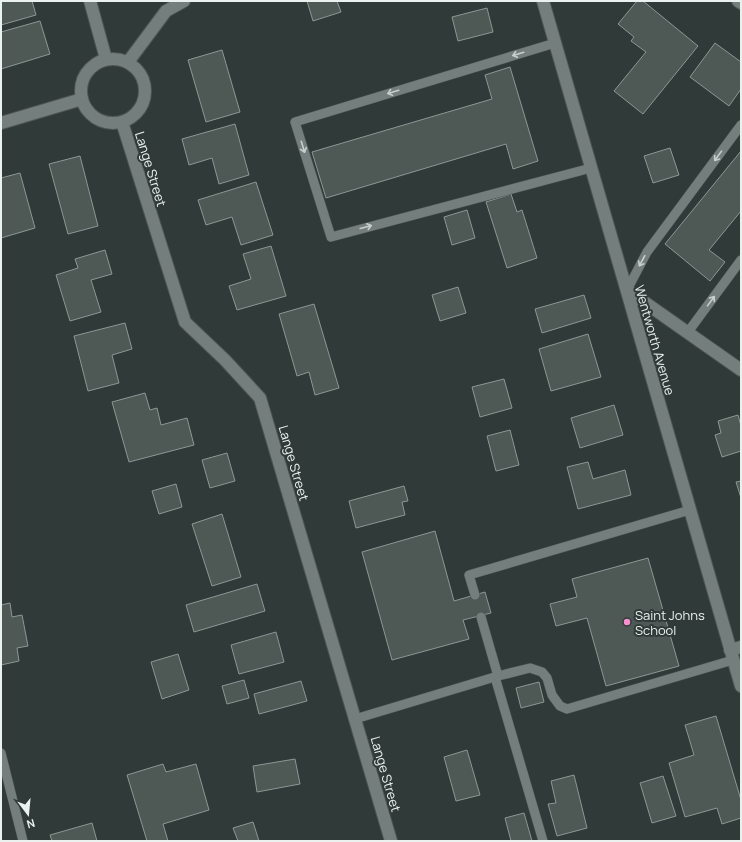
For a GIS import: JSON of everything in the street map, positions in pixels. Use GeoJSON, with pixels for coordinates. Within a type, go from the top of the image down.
{"type":"FeatureCollection","features":[{"type":"Feature","properties":{"kind":"street"},"geometry":{"type":"LineString","coordinates":[[90,1],[106,59]]}},
{"type":"Feature","properties":{"kind":"street"},"geometry":{"type":"LineString","coordinates":[[128,62],[166,11],[184,1]]}},
{"type":"Feature","properties":{"kind":"street","name":"Wentworth Avenue"},"geometry":{"type":"LineString","coordinates":[[543,1],[690,510],[735,652],[741,686]]}},
{"type":"Feature","properties":{"kind":"street"},"geometry":{"type":"LineString","coordinates":[[106,59],[117,59],[128,62],[140,73],[146,88],[144,100],[139,109],[131,117],[122,122],[112,123],[102,121],[93,116],[86,109],[80,89],[82,79],[88,70],[95,64],[106,59]]}},
{"type":"Feature","properties":{"kind":"street"},"geometry":{"type":"LineString","coordinates":[[1,123],[82,99]]}},
{"type":"Feature","properties":{"kind":"street","name":"Lange Street"},"geometry":{"type":"LineString","coordinates":[[122,122],[185,322],[225,360],[260,398],[391,841]]}},
{"type":"Feature","properties":{"kind":"street"},"geometry":{"type":"LineString","coordinates":[[627,290],[741,370]]}},
{"type":"Feature","properties":{"kind":"lane"},"geometry":{"type":"LineString","coordinates":[[555,43],[295,122],[331,237],[591,168]]}},
{"type":"Feature","properties":{"kind":"lane"},"geometry":{"type":"LineString","coordinates":[[627,290],[647,252],[741,124]]}},
{"type":"Feature","properties":{"kind":"lane"},"geometry":{"type":"LineString","coordinates":[[688,332],[741,260]]}},
{"type":"Feature","properties":{"kind":"lane"},"geometry":{"type":"LineString","coordinates":[[475,595],[469,575],[690,510]]}},
{"type":"Feature","properties":{"kind":"lane"},"geometry":{"type":"LineString","coordinates":[[481,617],[543,841]]}},
{"type":"Feature","properties":{"kind":"lane"},"geometry":{"type":"LineString","coordinates":[[355,719],[497,676],[530,668],[542,672],[547,678],[552,695],[560,706],[568,709],[735,652]]}},
{"type":"Feature","properties":{"kind":"lane"},"geometry":{"type":"LineString","coordinates":[[1,753],[23,841]]}},
{"type":"Feature","properties":{"kind":"building"},"geometry":{"type":"Polygon","coordinates":[[[1,1],[32,1],[36,15],[1,25],[1,1]]]}},
{"type":"Feature","properties":{"kind":"building"},"geometry":{"type":"Polygon","coordinates":[[[307,1],[337,1],[341,12],[313,21],[307,1]]]}},
{"type":"Feature","properties":{"kind":"building"},"geometry":{"type":"Polygon","coordinates":[[[637,1],[643,1],[698,46],[643,114],[614,91],[646,52],[631,41],[634,37],[618,24],[637,1]]]}},
{"type":"Feature","properties":{"kind":"building"},"geometry":{"type":"Polygon","coordinates":[[[487,8],[493,32],[458,41],[452,17],[487,8]]]}},
{"type":"Feature","properties":{"kind":"building"},"geometry":{"type":"Polygon","coordinates":[[[40,21],[50,54],[1,69],[1,32],[40,21]]]}},
{"type":"Feature","properties":{"kind":"building"},"geometry":{"type":"Polygon","coordinates":[[[715,43],[741,62],[741,89],[729,106],[690,77],[715,43]]]}},
{"type":"Feature","properties":{"kind":"building"},"geometry":{"type":"Polygon","coordinates":[[[222,50],[240,112],[206,122],[188,60],[222,50]]]}},
{"type":"Feature","properties":{"kind":"building"},"geometry":{"type":"Polygon","coordinates":[[[510,67],[538,161],[513,169],[506,144],[326,198],[312,152],[492,99],[485,75],[510,67]]]}},
{"type":"Feature","properties":{"kind":"building"},"geometry":{"type":"Polygon","coordinates":[[[235,124],[249,175],[219,184],[212,158],[189,165],[182,139],[235,124]]]}},
{"type":"Feature","properties":{"kind":"building"},"geometry":{"type":"Polygon","coordinates":[[[670,148],[679,175],[653,183],[644,156],[670,148]]]}},
{"type":"Feature","properties":{"kind":"building"},"geometry":{"type":"Polygon","coordinates":[[[741,151],[741,211],[709,250],[725,262],[710,281],[665,244],[741,151]]]}},
{"type":"Feature","properties":{"kind":"building"},"geometry":{"type":"Polygon","coordinates":[[[80,156],[98,226],[68,234],[49,164],[80,156]]]}},
{"type":"Feature","properties":{"kind":"building"},"geometry":{"type":"Polygon","coordinates":[[[20,173],[35,228],[1,238],[1,178],[20,173]]]}},
{"type":"Feature","properties":{"kind":"building"},"geometry":{"type":"Polygon","coordinates":[[[256,182],[273,235],[241,245],[232,217],[206,225],[198,200],[256,182]]]}},
{"type":"Feature","properties":{"kind":"building"},"geometry":{"type":"Polygon","coordinates":[[[511,194],[517,212],[522,210],[537,258],[507,268],[486,202],[511,194]]]}},
{"type":"Feature","properties":{"kind":"building"},"geometry":{"type":"Polygon","coordinates":[[[467,210],[475,238],[452,245],[444,217],[467,210]]]}},
{"type":"Feature","properties":{"kind":"building"},"geometry":{"type":"Polygon","coordinates":[[[271,246],[286,296],[237,310],[229,286],[251,279],[243,254],[271,246]]]}},
{"type":"Feature","properties":{"kind":"building"},"geometry":{"type":"Polygon","coordinates":[[[105,250],[112,274],[91,280],[101,312],[70,321],[56,275],[78,268],[75,259],[105,250]]]}},
{"type":"Feature","properties":{"kind":"building"},"geometry":{"type":"Polygon","coordinates":[[[458,287],[466,313],[440,321],[432,295],[458,287]]]}},
{"type":"Feature","properties":{"kind":"building"},"geometry":{"type":"Polygon","coordinates":[[[584,295],[591,318],[542,333],[535,309],[584,295]]]}},
{"type":"Feature","properties":{"kind":"building"},"geometry":{"type":"Polygon","coordinates":[[[314,304],[339,388],[315,395],[309,372],[297,376],[279,314],[314,304]]]}},
{"type":"Feature","properties":{"kind":"building"},"geometry":{"type":"Polygon","coordinates":[[[125,323],[132,349],[112,355],[119,383],[88,391],[74,336],[125,323]]]}},
{"type":"Feature","properties":{"kind":"building"},"geometry":{"type":"Polygon","coordinates":[[[588,334],[601,377],[551,391],[539,349],[588,334]]]}},
{"type":"Feature","properties":{"kind":"building"},"geometry":{"type":"Polygon","coordinates":[[[504,379],[512,408],[480,417],[472,387],[504,379]]]}},
{"type":"Feature","properties":{"kind":"building"},"geometry":{"type":"Polygon","coordinates":[[[145,393],[150,410],[157,408],[161,425],[187,418],[194,445],[129,462],[112,402],[145,393]]]}},
{"type":"Feature","properties":{"kind":"building"},"geometry":{"type":"Polygon","coordinates":[[[614,405],[623,435],[580,448],[571,418],[614,405]]]}},
{"type":"Feature","properties":{"kind":"building"},"geometry":{"type":"Polygon","coordinates":[[[738,415],[741,426],[741,451],[722,457],[715,435],[721,433],[718,421],[738,415]]]}},
{"type":"Feature","properties":{"kind":"building"},"geometry":{"type":"Polygon","coordinates":[[[510,430],[519,465],[496,471],[487,436],[510,430]]]}},
{"type":"Feature","properties":{"kind":"building"},"geometry":{"type":"Polygon","coordinates":[[[227,453],[235,481],[210,488],[202,460],[227,453]]]}},
{"type":"Feature","properties":{"kind":"building"},"geometry":{"type":"Polygon","coordinates":[[[588,462],[593,479],[625,470],[631,495],[578,509],[567,467],[588,462]]]}},
{"type":"Feature","properties":{"kind":"building"},"geometry":{"type":"Polygon","coordinates":[[[741,481],[741,498],[736,482],[741,481]]]}},
{"type":"Feature","properties":{"kind":"building"},"geometry":{"type":"Polygon","coordinates":[[[176,484],[182,507],[159,514],[152,491],[176,484]]]}},
{"type":"Feature","properties":{"kind":"building"},"geometry":{"type":"Polygon","coordinates":[[[404,486],[408,501],[402,502],[405,515],[356,528],[349,501],[404,486]]]}},
{"type":"Feature","properties":{"kind":"building"},"geometry":{"type":"Polygon","coordinates":[[[222,514],[241,577],[212,586],[192,524],[222,514]]]}},
{"type":"Feature","properties":{"kind":"building"},"geometry":{"type":"Polygon","coordinates":[[[435,531],[454,601],[485,592],[491,613],[463,620],[469,639],[392,660],[362,552],[435,531]]]}},
{"type":"Feature","properties":{"kind":"building","name":"Saint Johns School"},"geometry":{"type":"Polygon","coordinates":[[[648,558],[679,666],[606,686],[587,618],[556,626],[550,604],[577,597],[572,579],[648,558]]]}},
{"type":"Feature","properties":{"kind":"building"},"geometry":{"type":"Polygon","coordinates":[[[257,584],[265,611],[194,632],[186,605],[257,584]]]}},
{"type":"Feature","properties":{"kind":"building"},"geometry":{"type":"Polygon","coordinates":[[[10,603],[12,617],[22,615],[28,646],[17,648],[19,661],[1,665],[1,605],[10,603]]]}},
{"type":"Feature","properties":{"kind":"building"},"geometry":{"type":"Polygon","coordinates":[[[276,632],[284,662],[239,674],[231,645],[276,632]]]}},
{"type":"Feature","properties":{"kind":"building"},"geometry":{"type":"Polygon","coordinates":[[[178,654],[189,690],[162,699],[151,662],[178,654]]]}},
{"type":"Feature","properties":{"kind":"building"},"geometry":{"type":"Polygon","coordinates":[[[244,680],[249,698],[227,704],[222,686],[244,680]]]}},
{"type":"Feature","properties":{"kind":"building"},"geometry":{"type":"Polygon","coordinates":[[[301,681],[307,701],[259,714],[254,694],[301,681]]]}},
{"type":"Feature","properties":{"kind":"building"},"geometry":{"type":"Polygon","coordinates":[[[539,682],[544,702],[521,708],[516,688],[539,682]]]}},
{"type":"Feature","properties":{"kind":"building"},"geometry":{"type":"Polygon","coordinates":[[[716,716],[741,800],[741,818],[722,824],[717,808],[685,817],[669,763],[694,755],[685,725],[716,716]]]}},
{"type":"Feature","properties":{"kind":"building"},"geometry":{"type":"Polygon","coordinates":[[[467,750],[480,795],[456,801],[444,757],[467,750]]]}},
{"type":"Feature","properties":{"kind":"building"},"geometry":{"type":"Polygon","coordinates":[[[295,759],[300,784],[257,792],[253,766],[295,759]]]}},
{"type":"Feature","properties":{"kind":"building"},"geometry":{"type":"Polygon","coordinates":[[[163,764],[166,772],[196,764],[209,810],[163,824],[168,841],[147,841],[127,775],[163,764]]]}},
{"type":"Feature","properties":{"kind":"building"},"geometry":{"type":"Polygon","coordinates":[[[574,775],[587,828],[557,836],[548,804],[556,803],[551,781],[574,775]]]}},
{"type":"Feature","properties":{"kind":"building"},"geometry":{"type":"Polygon","coordinates":[[[663,776],[676,816],[652,823],[640,783],[663,776]]]}},
{"type":"Feature","properties":{"kind":"building"},"geometry":{"type":"Polygon","coordinates":[[[524,813],[532,841],[511,841],[505,818],[524,813]]]}},
{"type":"Feature","properties":{"kind":"building"},"geometry":{"type":"Polygon","coordinates":[[[253,822],[259,841],[238,841],[233,828],[253,822]]]}},
{"type":"Feature","properties":{"kind":"building"},"geometry":{"type":"Polygon","coordinates":[[[92,823],[97,841],[52,841],[50,835],[92,823]]]}},
{"type":"Feature","properties":{"kind":"place","name":"Saint Johns School"},"geometry":{"type":"Point","coordinates":[627,622]}}]}
